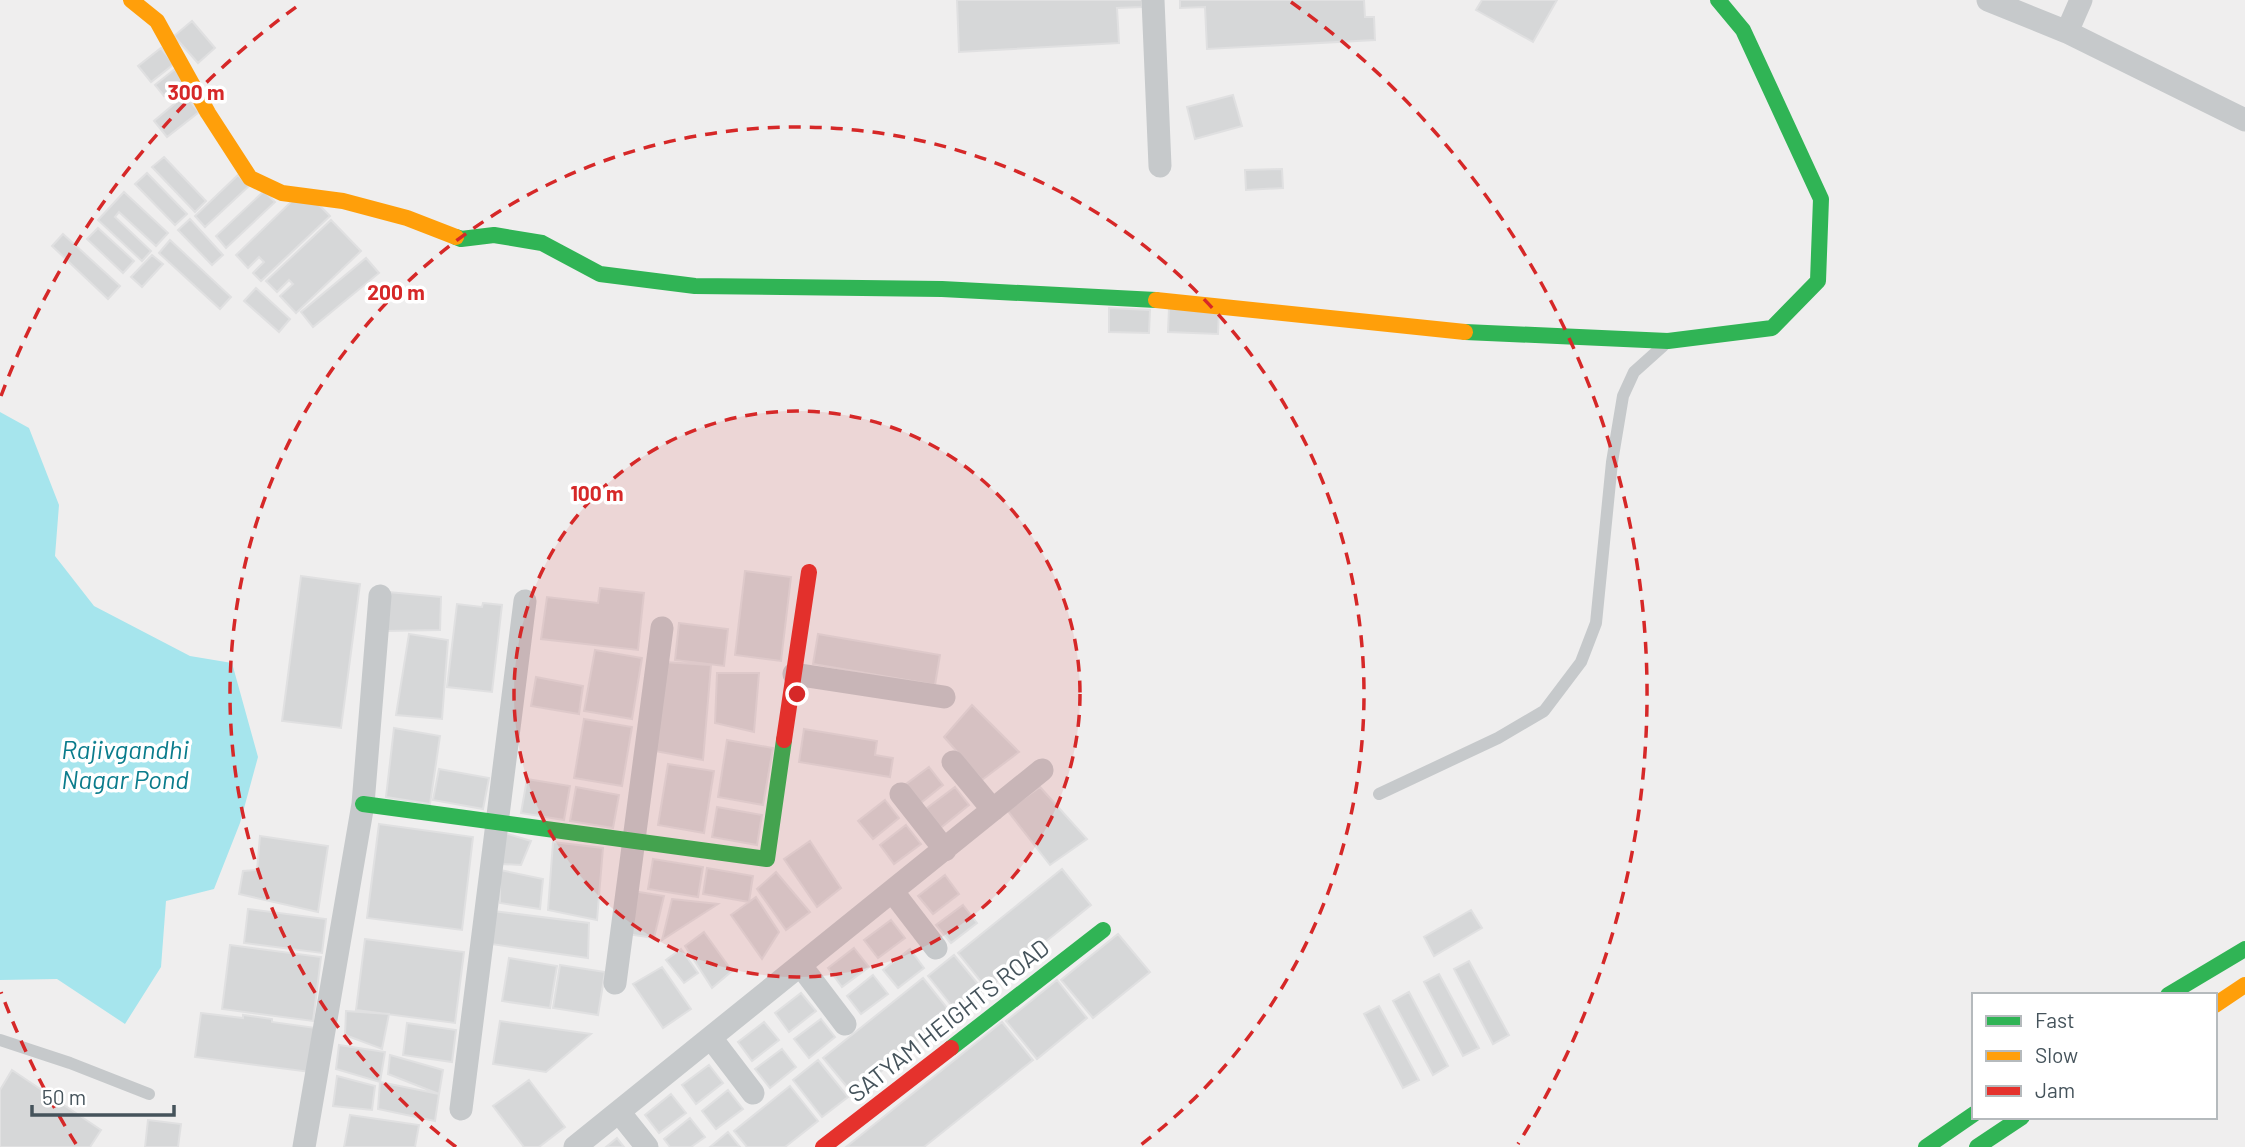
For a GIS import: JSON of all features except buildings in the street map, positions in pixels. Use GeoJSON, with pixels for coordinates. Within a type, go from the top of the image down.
{"type":"FeatureCollection","features":[{"type":"Feature","properties":{"kind":"street"},"geometry":{"type":"LineString","coordinates":[[131,0],[157,21],[208,113],[250,178],[282,193],[342,201],[407,218],[461,239],[494,235],[542,243],[600,274],[695,286],[942,289],[1125,297],[1443,331],[1668,341],[1772,328],[1818,281],[1821,199],[1743,30],[1718,0]]}},
{"type":"Feature","properties":{"kind":"street"},"geometry":{"type":"LineString","coordinates":[[1153,0],[1160,166]]}},
{"type":"Feature","properties":{"kind":"street"},"geometry":{"type":"LineString","coordinates":[[1988,0],[2067,32],[2245,120]]}},
{"type":"Feature","properties":{"kind":"street"},"geometry":{"type":"LineString","coordinates":[[2067,32],[2081,0]]}},
{"type":"Feature","properties":{"kind":"street"},"geometry":{"type":"LineString","coordinates":[[363,804],[767,859],[809,572]]}},
{"type":"Feature","properties":{"kind":"street"},"geometry":{"type":"LineString","coordinates":[[304,1147],[363,804],[380,596]]}},
{"type":"Feature","properties":{"kind":"street"},"geometry":{"type":"LineString","coordinates":[[461,1109],[525,601]]}},
{"type":"Feature","properties":{"kind":"street"},"geometry":{"type":"LineString","coordinates":[[615,983],[662,628]]}},
{"type":"Feature","properties":{"kind":"street"},"geometry":{"type":"LineString","coordinates":[[794,674],[944,697]]}},
{"type":"Feature","properties":{"kind":"street"},"geometry":{"type":"LineString","coordinates":[[953,762],[993,810]]}},
{"type":"Feature","properties":{"kind":"street"},"geometry":{"type":"LineString","coordinates":[[575,1147],[1042,770]]}},
{"type":"Feature","properties":{"kind":"street"},"geometry":{"type":"LineString","coordinates":[[901,794],[945,850]]}},
{"type":"Feature","properties":{"kind":"street"},"geometry":{"type":"LineString","coordinates":[[893,892],[936,947]]}},
{"type":"Feature","properties":{"kind":"street","name":"SATYAM HEIGHTS ROAD"},"geometry":{"type":"LineString","coordinates":[[823,1147],[1103,930]]}},
{"type":"Feature","properties":{"kind":"street"},"geometry":{"type":"LineString","coordinates":[[2171,993],[2245,949]]}},
{"type":"Feature","properties":{"kind":"street"},"geometry":{"type":"LineString","coordinates":[[801,965],[845,1024]]}},
{"type":"Feature","properties":{"kind":"street"},"geometry":{"type":"LineString","coordinates":[[2217,1004],[2245,985]]}},
{"type":"Feature","properties":{"kind":"street"},"geometry":{"type":"LineString","coordinates":[[711,1038],[753,1093]]}},
{"type":"Feature","properties":{"kind":"street"},"geometry":{"type":"LineString","coordinates":[[619,1112],[647,1147]]}},
{"type":"Feature","properties":{"kind":"street"},"geometry":{"type":"LineString","coordinates":[[1926,1147],[1972,1115]]}},
{"type":"Feature","properties":{"kind":"street"},"geometry":{"type":"LineString","coordinates":[[1978,1147],[2019,1119]]}},
{"type":"Feature","properties":{"kind":"lane"},"geometry":{"type":"LineString","coordinates":[[1379,794],[1499,738],[1544,711],[1581,662],[1596,623],[1612,462],[1623,396],[1634,372],[1668,341]]}},
{"type":"Feature","properties":{"kind":"lane"},"geometry":{"type":"LineString","coordinates":[[0,1040],[70,1063],[149,1094]]}},
{"type":"Feature","properties":{"kind":"water","name":"Rajivgandhi Nagar Pond"},"geometry":{"type":"Polygon","coordinates":[[[0,412],[29,428],[59,505],[55,556],[94,606],[190,656],[232,663],[258,757],[240,823],[214,889],[166,901],[161,967],[125,1024],[57,979],[0,980],[0,412]]]}},
{"type":"Feature","properties":{"kind":"traffic: fast"},"geometry":{"type":"LineString","coordinates":[[1465,332],[1668,341],[1772,328],[1818,281],[1821,199],[1743,30],[1718,0]]}},
{"type":"Feature","properties":{"kind":"traffic: fast"},"geometry":{"type":"LineString","coordinates":[[456,237],[461,239],[494,235],[542,243],[600,274],[695,286],[942,289],[1156,300]]}},
{"type":"Feature","properties":{"kind":"traffic: fast"},"geometry":{"type":"LineString","coordinates":[[363,804],[767,859],[784,740]]}},
{"type":"Feature","properties":{"kind":"traffic: fast"},"geometry":{"type":"LineString","coordinates":[[951,1048],[1103,930]]}},
{"type":"Feature","properties":{"kind":"traffic: fast"},"geometry":{"type":"LineString","coordinates":[[2171,993],[2245,949]]}},
{"type":"Feature","properties":{"kind":"traffic: fast"},"geometry":{"type":"LineString","coordinates":[[1926,1147],[1972,1115]]}},
{"type":"Feature","properties":{"kind":"traffic: fast"},"geometry":{"type":"LineString","coordinates":[[1977,1147],[2019,1119]]}},
{"type":"Feature","properties":{"kind":"traffic: slow"},"geometry":{"type":"LineString","coordinates":[[131,0],[157,21],[208,113],[250,178],[282,193],[343,201],[407,218],[456,237]]}},
{"type":"Feature","properties":{"kind":"traffic: slow"},"geometry":{"type":"LineString","coordinates":[[1156,300],[1465,332]]}},
{"type":"Feature","properties":{"kind":"traffic: slow"},"geometry":{"type":"LineString","coordinates":[[2217,1004],[2245,985]]}},
{"type":"Feature","properties":{"kind":"traffic: jam"},"geometry":{"type":"LineString","coordinates":[[784,740],[809,572]]}},
{"type":"Feature","properties":{"kind":"traffic: jam"},"geometry":{"type":"LineString","coordinates":[[823,1147],[951,1048]]}}]}
